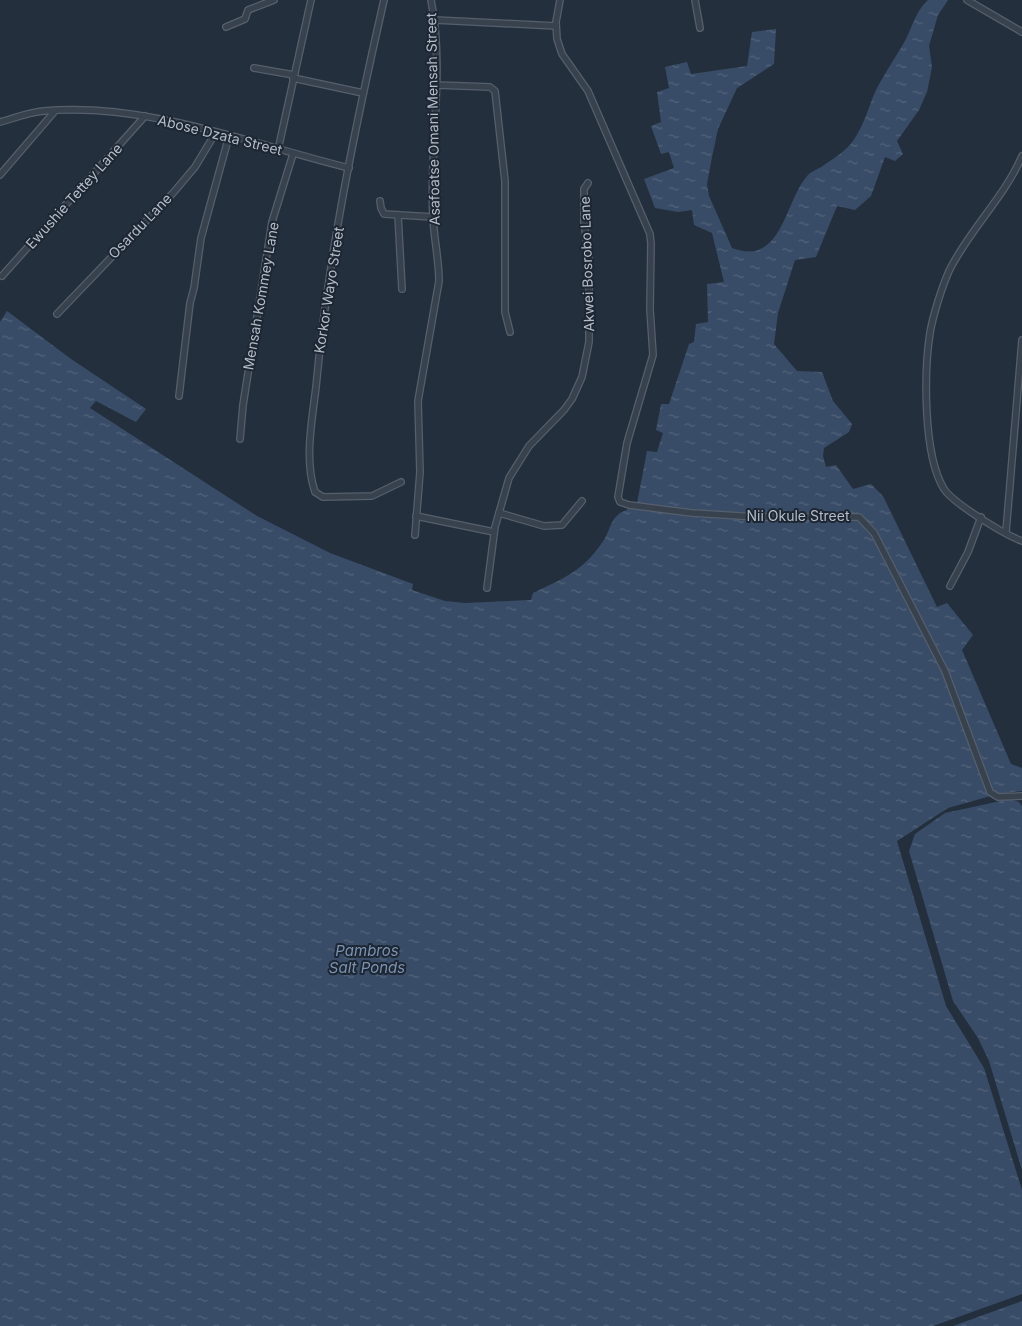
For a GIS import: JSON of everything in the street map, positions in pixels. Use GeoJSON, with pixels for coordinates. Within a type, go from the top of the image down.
{"type":"FeatureCollection","features":[{"type":"Feature","properties":{"kind":"street"},"geometry":{"type":"LineString","coordinates":[[226,28],[245,19],[248,10],[274,0]]}},
{"type":"Feature","properties":{"kind":"street"},"geometry":{"type":"LineString","coordinates":[[278,150],[311,0]]}},
{"type":"Feature","properties":{"kind":"street","name":"Korkor Wayo Street"},"geometry":{"type":"LineString","coordinates":[[384,0],[363,93],[349,168],[319,351],[311,429],[311,480],[315,492],[323,497],[372,496],[401,482]]}},
{"type":"Feature","properties":{"kind":"street","name":"Asafoatse Omani Mensah Street"},"geometry":{"type":"LineString","coordinates":[[414,535],[421,441],[417,425],[418,401],[439,281],[439,265],[433,218],[436,84],[435,20],[431,0]]}},
{"type":"Feature","properties":{"kind":"street"},"geometry":{"type":"LineString","coordinates":[[435,20],[556,26],[560,0]]}},
{"type":"Feature","properties":{"kind":"street"},"geometry":{"type":"LineString","coordinates":[[695,0],[700,28]]}},
{"type":"Feature","properties":{"kind":"street"},"geometry":{"type":"LineString","coordinates":[[967,0],[1022,32]]}},
{"type":"Feature","properties":{"kind":"street","name":"Nii Okule Street"},"geometry":{"type":"LineString","coordinates":[[556,26],[557,39],[562,54],[588,91],[650,234],[650,308],[653,355],[627,443],[618,497],[620,502],[629,505],[701,514],[757,517],[859,517],[874,533],[946,671],[990,792],[998,797],[1022,796]]}},
{"type":"Feature","properties":{"kind":"street"},"geometry":{"type":"LineString","coordinates":[[254,68],[363,93]]}},
{"type":"Feature","properties":{"kind":"street"},"geometry":{"type":"LineString","coordinates":[[436,84],[490,87],[495,91],[503,156],[505,312],[510,332]]}},
{"type":"Feature","properties":{"kind":"street"},"geometry":{"type":"LineString","coordinates":[[0,175],[55,111]]}},
{"type":"Feature","properties":{"kind":"street","name":"Abose Dzata Street"},"geometry":{"type":"LineString","coordinates":[[0,122],[30,113],[55,111],[145,116],[216,132],[349,168]]}},
{"type":"Feature","properties":{"kind":"street","name":"Ewushie Tettey Lane"},"geometry":{"type":"LineString","coordinates":[[2,276],[145,116]]}},
{"type":"Feature","properties":{"kind":"street","name":"Osardu Lane"},"geometry":{"type":"LineString","coordinates":[[57,314],[173,193],[195,167],[216,132]]}},
{"type":"Feature","properties":{"kind":"street"},"geometry":{"type":"LineString","coordinates":[[179,396],[190,303],[201,238],[229,136]]}},
{"type":"Feature","properties":{"kind":"street","name":"Mensah Kommey Lane"},"geometry":{"type":"LineString","coordinates":[[240,439],[243,405],[272,222],[293,154]]}},
{"type":"Feature","properties":{"kind":"street"},"geometry":{"type":"LineString","coordinates":[[1022,156],[1001,194],[981,219],[949,272],[930,332],[927,409],[936,474],[945,491],[981,517],[1022,541]]}},
{"type":"Feature","properties":{"kind":"street","name":"Akwei Bosrobo Lane"},"geometry":{"type":"LineString","coordinates":[[487,588],[494,532],[509,478],[529,446],[564,410],[572,399],[582,377],[589,342],[589,258],[584,222],[584,189],[588,183]]}},
{"type":"Feature","properties":{"kind":"street"},"geometry":{"type":"LineString","coordinates":[[380,201],[384,214],[433,218]]}},
{"type":"Feature","properties":{"kind":"street"},"geometry":{"type":"LineString","coordinates":[[398,215],[402,289]]}},
{"type":"Feature","properties":{"kind":"street"},"geometry":{"type":"LineString","coordinates":[[1006,532],[1022,340]]}},
{"type":"Feature","properties":{"kind":"street"},"geometry":{"type":"LineString","coordinates":[[499,513],[544,526],[562,525],[582,501]]}},
{"type":"Feature","properties":{"kind":"street"},"geometry":{"type":"LineString","coordinates":[[416,516],[494,532]]}},
{"type":"Feature","properties":{"kind":"street"},"geometry":{"type":"LineString","coordinates":[[950,586],[968,552],[981,517]]}},
{"type":"Feature","properties":{"kind":"water","name":"Pambros Salt Ponds"},"geometry":{"type":"Polygon","coordinates":[[[928,0],[948,0],[938,15],[929,46],[932,67],[927,92],[919,110],[897,141],[903,154],[895,161],[885,157],[871,196],[855,210],[837,206],[816,257],[795,260],[778,313],[774,344],[797,371],[822,372],[833,401],[852,424],[849,432],[824,448],[823,456],[826,467],[836,465],[853,489],[871,484],[883,496],[937,607],[947,603],[973,635],[962,650],[1011,764],[1022,768],[1022,791],[994,795],[948,808],[897,841],[946,1006],[984,1068],[1022,1190],[1022,1294],[933,1326],[0,1326],[0,322],[7,311],[71,359],[146,409],[136,422],[96,401],[90,408],[257,516],[330,553],[413,584],[412,590],[445,601],[465,603],[531,600],[533,593],[568,575],[587,561],[604,540],[612,522],[618,515],[627,510],[627,502],[637,503],[647,451],[657,452],[663,433],[656,430],[661,404],[669,404],[689,344],[694,342],[696,324],[708,322],[707,284],[724,282],[712,233],[694,225],[692,210],[678,212],[655,208],[644,179],[674,168],[669,152],[661,154],[651,126],[661,122],[657,92],[669,88],[665,67],[687,62],[691,74],[747,66],[752,32],[776,29],[774,64],[737,88],[718,129],[707,184],[709,196],[732,248],[749,251],[762,248],[772,240],[780,228],[800,186],[808,175],[840,154],[853,141],[863,123],[875,92],[906,39],[918,13],[928,0]]]}},
{"type":"Feature","properties":{"kind":"water"},"geometry":{"type":"Polygon","coordinates":[[[1010,799],[1019,802],[1022,806],[1022,1170],[989,1061],[978,1038],[953,1001],[909,851],[915,834],[945,813],[1010,799]]]}},
{"type":"Feature","properties":{"kind":"water"},"geometry":{"type":"Polygon","coordinates":[[[1022,1301],[1022,1326],[953,1326],[1022,1301]]]}}]}
